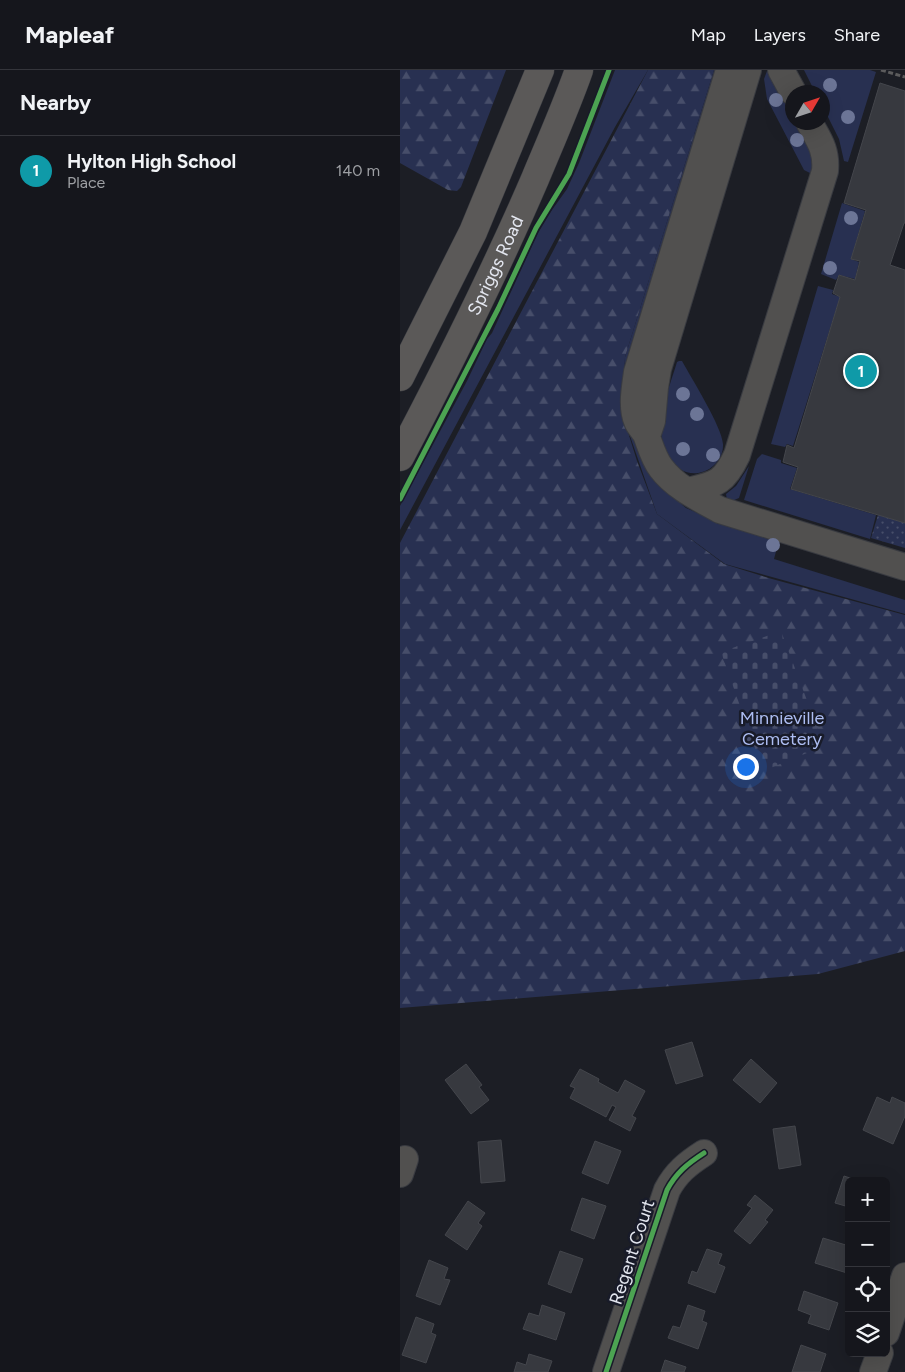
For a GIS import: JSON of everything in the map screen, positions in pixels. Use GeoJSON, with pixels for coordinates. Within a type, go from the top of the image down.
{"type":"FeatureCollection","features":[{"type":"Feature","properties":{"kind":"main road","name":"Spriggs Road"},"geometry":{"type":"LineString","coordinates":[[400,378],[473,232],[540,70]]}},
{"type":"Feature","properties":{"kind":"main road","name":"Spriggs Road"},"geometry":{"type":"LineString","coordinates":[[400,457],[451,360],[515,224],[551,142],[579,70]]}},
{"type":"Feature","properties":{"kind":"street"},"geometry":{"type":"LineString","coordinates":[[729,70],[637,372],[634,402],[637,421],[647,436],[661,469],[670,479],[720,510],[905,567]]}},
{"type":"Feature","properties":{"kind":"street"},"geometry":{"type":"LineString","coordinates":[[647,436],[652,420],[654,387],[658,369],[748,70]]}},
{"type":"Feature","properties":{"kind":"street"},"geometry":{"type":"LineString","coordinates":[[781,70],[789,85]]}},
{"type":"Feature","properties":{"kind":"street"},"geometry":{"type":"LineString","coordinates":[[688,491],[712,485],[720,480],[728,474],[737,455],[825,171],[826,159],[823,148],[813,130]]}},
{"type":"Feature","properties":{"kind":"street","name":"Regent Court"},"geometry":{"type":"LineString","coordinates":[[606,1372],[667,1190],[678,1173],[704,1153]]}},
{"type":"Feature","properties":{"kind":"street"},"geometry":{"type":"LineString","coordinates":[[890,1321],[905,1276]]}},
{"type":"Feature","properties":{"kind":"street"},"geometry":{"type":"LineString","coordinates":[[873,1372],[879,1357]]}},
{"type":"Feature","properties":{"kind":"path"},"geometry":{"type":"LineString","coordinates":[[881,70],[905,77]]}},
{"type":"Feature","properties":{"kind":"green space"},"geometry":{"type":"Polygon","coordinates":[[[400,70],[506,70],[461,187],[457,191],[448,190],[400,163],[400,70]]]}},
{"type":"Feature","properties":{"kind":"green space"},"geometry":{"type":"Polygon","coordinates":[[[615,70],[648,70],[615,127],[400,530],[400,506],[467,381],[487,339],[492,333],[538,233],[567,189],[615,70]]]}},
{"type":"Feature","properties":{"kind":"green space"},"geometry":{"type":"Polygon","coordinates":[[[648,70],[714,70],[625,357],[622,413],[637,461],[657,514],[724,564],[905,615],[905,951],[818,974],[400,1008],[400,543],[648,70]]]}},
{"type":"Feature","properties":{"kind":"green space"},"geometry":{"type":"Polygon","coordinates":[[[714,70],[720,70],[630,429],[640,457],[664,489],[686,508],[719,522],[779,540],[774,559],[905,600],[905,614],[725,564],[657,514],[622,413],[625,357],[714,70]]]}},
{"type":"Feature","properties":{"kind":"green space"},"geometry":{"type":"Polygon","coordinates":[[[769,70],[785,99],[785,130],[803,130],[808,140],[813,160],[810,173],[804,170],[767,99],[764,79],[769,70]]]}},
{"type":"Feature","properties":{"kind":"green space"},"geometry":{"type":"Polygon","coordinates":[[[804,70],[870,70],[876,72],[848,162],[844,161],[839,139],[830,121],[830,85],[812,85],[804,70]]]}},
{"type":"Feature","properties":{"kind":"green space"},"geometry":{"type":"Polygon","coordinates":[[[842,203],[865,211],[851,259],[859,262],[855,279],[839,275],[836,280],[821,274],[842,203]]]}},
{"type":"Feature","properties":{"kind":"green space"},"geometry":{"type":"Polygon","coordinates":[[[818,286],[833,290],[832,294],[840,297],[793,446],[787,444],[785,447],[771,444],[818,286]]]}},
{"type":"Feature","properties":{"kind":"green space"},"geometry":{"type":"Polygon","coordinates":[[[682,361],[706,403],[718,426],[723,444],[722,452],[715,465],[702,472],[694,473],[680,469],[671,460],[664,448],[661,428],[663,408],[677,362],[682,361]]]}},
{"type":"Feature","properties":{"kind":"green space"},"geometry":{"type":"Polygon","coordinates":[[[762,454],[797,468],[790,489],[876,515],[870,539],[744,500],[757,459],[762,454]]]}},
{"type":"Feature","properties":{"kind":"green space"},"geometry":{"type":"Polygon","coordinates":[[[749,466],[739,498],[732,501],[727,500],[726,494],[736,486],[749,466]]]}},
{"type":"Feature","properties":{"kind":"green space"},"geometry":{"type":"Polygon","coordinates":[[[878,515],[905,523],[905,548],[871,538],[878,515]]]}},
{"type":"Feature","properties":{"kind":"green space","name":"Minnieville Cemetery"},"geometry":{"type":"Polygon","coordinates":[[[781,631],[824,746],[763,771],[721,652],[781,631]]]}},
{"type":"Feature","properties":{"kind":"building"},"geometry":{"type":"Polygon","coordinates":[[[880,83],[905,91],[905,223],[890,265],[905,270],[905,523],[791,489],[798,467],[783,462],[787,445],[794,448],[840,297],[833,293],[839,275],[855,280],[860,261],[851,259],[866,210],[844,203],[880,83]]]}},
{"type":"Feature","properties":{"kind":"building"},"geometry":{"type":"Polygon","coordinates":[[[692,1042],[703,1076],[676,1084],[665,1050],[692,1042]]]}},
{"type":"Feature","properties":{"kind":"building"},"geometry":{"type":"Polygon","coordinates":[[[751,1059],[777,1083],[760,1103],[733,1080],[751,1059]]]}},
{"type":"Feature","properties":{"kind":"building"},"geometry":{"type":"Polygon","coordinates":[[[466,1064],[482,1085],[479,1087],[489,1100],[471,1114],[445,1080],[466,1064]]]}},
{"type":"Feature","properties":{"kind":"building"},"geometry":{"type":"Polygon","coordinates":[[[580,1069],[599,1079],[598,1082],[618,1093],[625,1080],[645,1091],[632,1116],[636,1118],[630,1131],[609,1120],[616,1107],[612,1105],[606,1117],[570,1098],[575,1088],[570,1086],[580,1069]]]}},
{"type":"Feature","properties":{"kind":"building"},"geometry":{"type":"Polygon","coordinates":[[[877,1097],[890,1103],[892,1097],[905,1103],[905,1116],[893,1144],[863,1130],[877,1097]]]}},
{"type":"Feature","properties":{"kind":"building"},"geometry":{"type":"Polygon","coordinates":[[[795,1126],[801,1165],[779,1169],[773,1129],[795,1126]]]}},
{"type":"Feature","properties":{"kind":"building"},"geometry":{"type":"Polygon","coordinates":[[[501,1140],[505,1181],[481,1183],[478,1142],[501,1140]]]}},
{"type":"Feature","properties":{"kind":"building"},"geometry":{"type":"Polygon","coordinates":[[[595,1141],[621,1151],[608,1184],[582,1173],[595,1141]]]}},
{"type":"Feature","properties":{"kind":"building"},"geometry":{"type":"Polygon","coordinates":[[[844,1176],[847,1177],[845,1177],[845,1206],[835,1203],[844,1176]]]}},
{"type":"Feature","properties":{"kind":"building"},"geometry":{"type":"Polygon","coordinates":[[[755,1195],[773,1210],[765,1220],[768,1222],[750,1244],[734,1231],[752,1208],[747,1205],[755,1195]]]}},
{"type":"Feature","properties":{"kind":"building"},"geometry":{"type":"Polygon","coordinates":[[[582,1198],[606,1206],[594,1239],[571,1230],[582,1198]]]}},
{"type":"Feature","properties":{"kind":"building"},"geometry":{"type":"Polygon","coordinates":[[[468,1201],[485,1213],[478,1223],[482,1226],[467,1250],[445,1235],[468,1201]]]}},
{"type":"Feature","properties":{"kind":"building"},"geometry":{"type":"Polygon","coordinates":[[[823,1238],[845,1245],[845,1272],[815,1263],[823,1238]]]}},
{"type":"Feature","properties":{"kind":"building"},"geometry":{"type":"Polygon","coordinates":[[[707,1249],[722,1254],[718,1264],[725,1267],[715,1293],[688,1283],[692,1271],[697,1273],[707,1249]]]}},
{"type":"Feature","properties":{"kind":"building"},"geometry":{"type":"Polygon","coordinates":[[[560,1251],[583,1259],[571,1293],[548,1284],[560,1251]]]}},
{"type":"Feature","properties":{"kind":"building"},"geometry":{"type":"Polygon","coordinates":[[[429,1260],[448,1268],[444,1279],[450,1280],[440,1305],[416,1296],[429,1260]]]}},
{"type":"Feature","properties":{"kind":"building"},"geometry":{"type":"Polygon","coordinates":[[[804,1291],[838,1303],[829,1330],[808,1323],[811,1315],[798,1310],[804,1291]]]}},
{"type":"Feature","properties":{"kind":"building"},"geometry":{"type":"Polygon","coordinates":[[[542,1305],[565,1313],[556,1340],[523,1329],[529,1313],[539,1316],[542,1305]]]}},
{"type":"Feature","properties":{"kind":"building"},"geometry":{"type":"Polygon","coordinates":[[[688,1305],[705,1311],[702,1321],[707,1323],[698,1349],[668,1338],[673,1326],[680,1328],[688,1305]]]}},
{"type":"Feature","properties":{"kind":"building"},"geometry":{"type":"Polygon","coordinates":[[[416,1317],[434,1324],[431,1333],[436,1335],[426,1363],[402,1355],[416,1317]]]}},
{"type":"Feature","properties":{"kind":"building"},"geometry":{"type":"Polygon","coordinates":[[[801,1345],[826,1354],[820,1372],[792,1372],[801,1345]]]}},
{"type":"Feature","properties":{"kind":"building"},"geometry":{"type":"Polygon","coordinates":[[[529,1354],[552,1361],[548,1372],[514,1372],[517,1362],[526,1365],[529,1354]]]}},
{"type":"Feature","properties":{"kind":"building"},"geometry":{"type":"Polygon","coordinates":[[[665,1360],[686,1367],[684,1372],[661,1372],[665,1360]]]}},
{"type":"Feature","properties":{"kind":"cycle path"},"geometry":{"type":"LineString","coordinates":[[400,499],[498,309],[536,228],[569,174],[609,70]]}},
{"type":"Feature","properties":{"kind":"cycle path"},"geometry":{"type":"LineString","coordinates":[[606,1372],[667,1190],[683,1169],[704,1153]]}},
{"type":"Feature","properties":{"kind":"place","name":"Hylton High School"},"geometry":{"type":"Point","coordinates":[861,371]}}]}
